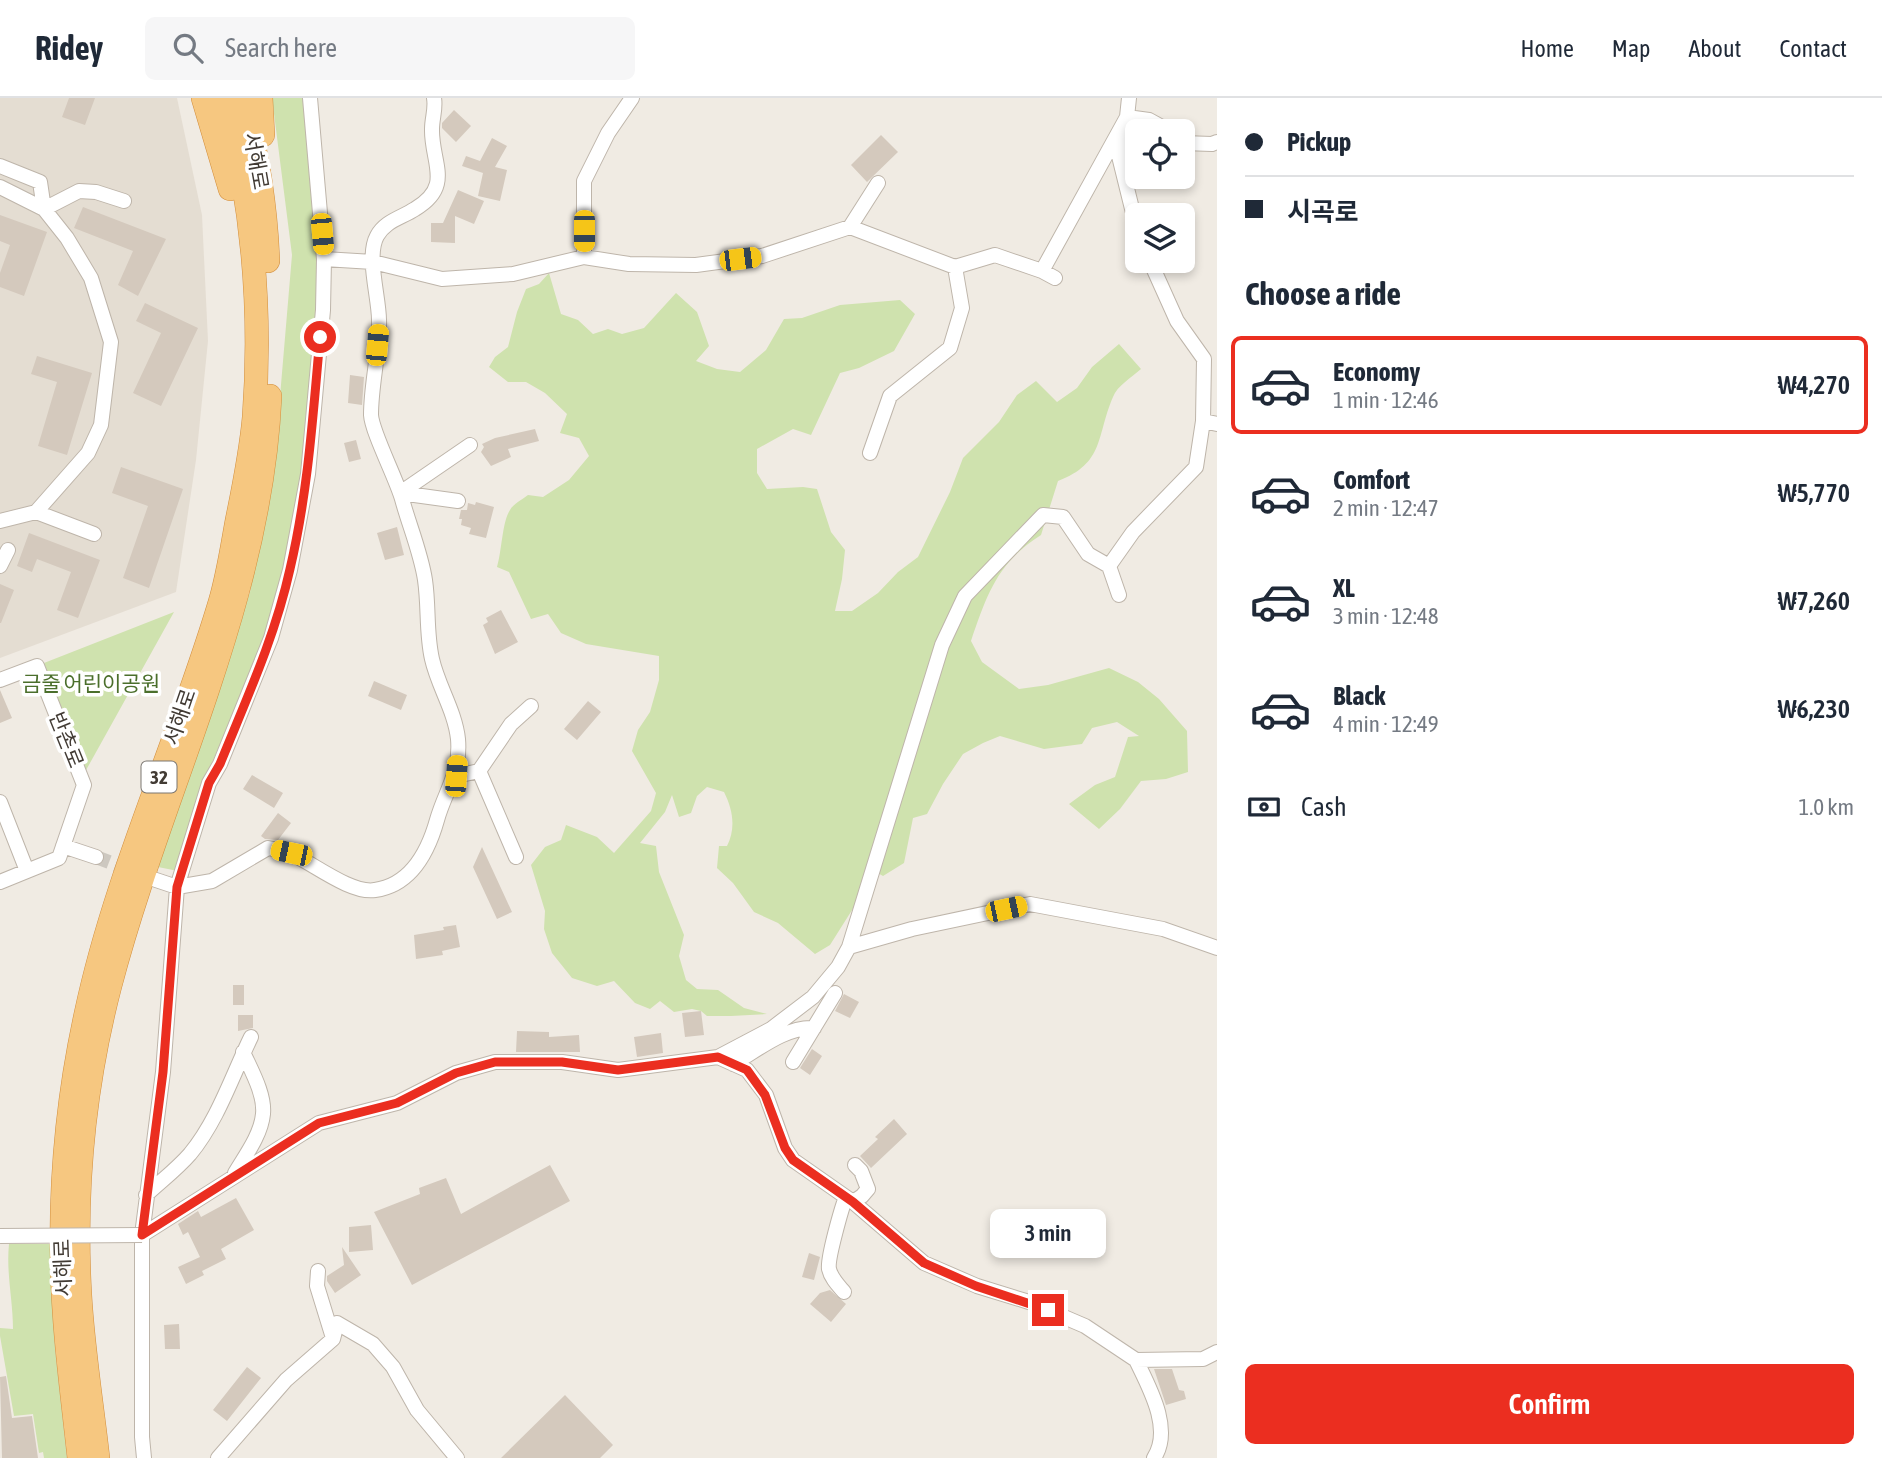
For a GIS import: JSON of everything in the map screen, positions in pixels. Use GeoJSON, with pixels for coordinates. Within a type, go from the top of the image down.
{"type":"FeatureCollection","features":[{"type":"Feature","properties":{"kind":"highway"},"geometry":{"type":"LineString","coordinates":[[203,98],[239,223],[256,325]]}},
{"type":"Feature","properties":{"kind":"highway","name":"서해로"},"geometry":{"type":"LineString","coordinates":[[79,1458],[62,1264],[65,1154],[77,1061],[86,1012],[112,915],[220,601],[254,417],[256,325],[252,248],[246,200],[225,98]]}},
{"type":"Feature","properties":{"kind":"highway","name":"서해로"},"geometry":{"type":"LineString","coordinates":[[98,1458],[80,1296],[80,1174],[97,1040],[131,913],[211,683],[252,538],[268,438],[271,377],[268,254],[257,163],[243,98]]}},
{"type":"Feature","properties":{"kind":"highway"},"geometry":{"type":"LineString","coordinates":[[261,98],[268,254]]}},
{"type":"Feature","properties":{"kind":"street"},"geometry":{"type":"LineString","coordinates":[[144,1458],[142,1235],[163,1072],[177,887],[209,783],[220,764],[271,638],[290,570],[308,474],[323,310],[324,258],[310,98]]}},
{"type":"Feature","properties":{"kind":"street"},"geometry":{"type":"LineString","coordinates":[[150,878],[177,887],[212,881],[268,848],[291,853],[360,890],[375,891],[400,881],[419,864],[430,844],[440,810],[456,776],[458,739],[429,643],[425,579],[400,493],[371,418],[380,321],[373,262],[376,237],[389,222],[416,208],[431,195],[438,181],[437,157],[431,130],[434,98]]}},
{"type":"Feature","properties":{"kind":"street"},"geometry":{"type":"LineString","coordinates":[[584,257],[584,181],[608,133],[632,98]]}},
{"type":"Feature","properties":{"kind":"street"},"geometry":{"type":"LineString","coordinates":[[1129,98],[1118,152],[1131,203]]}},
{"type":"Feature","properties":{"kind":"street"},"geometry":{"type":"LineString","coordinates":[[850,227],[955,267],[995,255],[1048,274],[1127,117]]}},
{"type":"Feature","properties":{"kind":"street"},"geometry":{"type":"LineString","coordinates":[[1127,117],[1142,119]]}},
{"type":"Feature","properties":{"kind":"street"},"geometry":{"type":"LineString","coordinates":[[1195,143],[1217,142]]}},
{"type":"Feature","properties":{"kind":"street"},"geometry":{"type":"LineString","coordinates":[[0,166],[40,182],[44,209]]}},
{"type":"Feature","properties":{"kind":"street"},"geometry":{"type":"LineString","coordinates":[[324,258],[373,262],[442,279],[513,274],[584,257],[629,264],[696,265],[762,257],[850,227],[878,183]]}},
{"type":"Feature","properties":{"kind":"street"},"geometry":{"type":"LineString","coordinates":[[0,187],[44,209],[67,238],[90,278],[111,342],[101,425],[88,453],[36,512],[0,521]]}},
{"type":"Feature","properties":{"kind":"street"},"geometry":{"type":"LineString","coordinates":[[44,209],[79,191],[96,192],[124,201]]}},
{"type":"Feature","properties":{"kind":"street"},"geometry":{"type":"LineString","coordinates":[[870,453],[890,396],[950,348],[962,308],[955,267]]}},
{"type":"Feature","properties":{"kind":"street"},"geometry":{"type":"LineString","coordinates":[[1109,566],[1133,532],[1196,467],[1210,422],[1204,359],[1178,321],[1156,273]]}},
{"type":"Feature","properties":{"kind":"street"},"geometry":{"type":"LineString","coordinates":[[400,493],[470,445]]}},
{"type":"Feature","properties":{"kind":"street"},"geometry":{"type":"LineString","coordinates":[[400,493],[458,501]]}},
{"type":"Feature","properties":{"kind":"street"},"geometry":{"type":"LineString","coordinates":[[36,512],[94,534]]}},
{"type":"Feature","properties":{"kind":"street"},"geometry":{"type":"LineString","coordinates":[[0,1236],[142,1235],[319,1123],[397,1103],[456,1073],[495,1062],[562,1062],[618,1070],[718,1057],[771,1029],[813,997],[838,967],[849,947],[942,645],[965,596],[1043,515],[1063,517],[1088,554],[1109,566],[1119,595]]}},
{"type":"Feature","properties":{"kind":"street"},"geometry":{"type":"LineString","coordinates":[[0,566],[8,550]]}},
{"type":"Feature","properties":{"kind":"street","name":"반촌로"},"geometry":{"type":"LineString","coordinates":[[0,680],[37,666],[85,785],[63,846]]}},
{"type":"Feature","properties":{"kind":"street"},"geometry":{"type":"LineString","coordinates":[[456,776],[479,771],[511,724],[531,706]]}},
{"type":"Feature","properties":{"kind":"street"},"geometry":{"type":"LineString","coordinates":[[479,771],[516,857]]}},
{"type":"Feature","properties":{"kind":"street"},"geometry":{"type":"LineString","coordinates":[[0,803],[27,871]]}},
{"type":"Feature","properties":{"kind":"street"},"geometry":{"type":"LineString","coordinates":[[0,882],[59,858],[63,846],[96,857]]}},
{"type":"Feature","properties":{"kind":"street"},"geometry":{"type":"LineString","coordinates":[[849,947],[912,929],[1030,904],[1163,929],[1217,948]]}},
{"type":"Feature","properties":{"kind":"street"},"geometry":{"type":"LineString","coordinates":[[793,1062],[835,993]]}},
{"type":"Feature","properties":{"kind":"street"},"geometry":{"type":"LineString","coordinates":[[733,1064],[798,1029],[814,1028]]}},
{"type":"Feature","properties":{"kind":"street"},"geometry":{"type":"LineString","coordinates":[[146,1195],[191,1153],[206,1132],[235,1076],[250,1037]]}},
{"type":"Feature","properties":{"kind":"street"},"geometry":{"type":"LineString","coordinates":[[232,1178],[252,1144],[263,1115],[261,1098],[243,1052]]}},
{"type":"Feature","properties":{"kind":"street"},"geometry":{"type":"LineString","coordinates":[[718,1057],[747,1070],[765,1095],[785,1148],[793,1160],[850,1200],[924,1263],[976,1286],[1029,1302],[1085,1326],[1136,1360],[1153,1398],[1160,1423],[1160,1442],[1154,1458]]}},
{"type":"Feature","properties":{"kind":"street"},"geometry":{"type":"LineString","coordinates":[[850,1200],[862,1196],[868,1189],[861,1171],[855,1165]]}},
{"type":"Feature","properties":{"kind":"street"},"geometry":{"type":"LineString","coordinates":[[844,1292],[828,1268],[829,1258],[850,1200]]}},
{"type":"Feature","properties":{"kind":"street"},"geometry":{"type":"LineString","coordinates":[[318,1271],[317,1286],[333,1339]]}},
{"type":"Feature","properties":{"kind":"street"},"geometry":{"type":"LineString","coordinates":[[218,1458],[286,1380],[333,1339],[337,1322],[373,1344],[393,1367],[417,1410],[457,1458]]}},
{"type":"Feature","properties":{"kind":"street"},"geometry":{"type":"LineString","coordinates":[[1136,1360],[1203,1359],[1217,1352]]}},
{"type":"Feature","properties":{"kind":"shaded area"},"geometry":{"type":"Polygon","coordinates":[[[0,98],[177,98],[202,215],[208,341],[196,460],[176,592],[0,658],[0,98]]]}},
{"type":"Feature","properties":{"kind":"green space"},"geometry":{"type":"Polygon","coordinates":[[[272,98],[305,98],[320,247],[314,360],[305,420],[303,472],[284,584],[254,668],[206,776],[178,871],[158,867],[250,592],[278,420],[292,255],[272,98]]]}},
{"type":"Feature","properties":{"kind":"green space"},"geometry":{"type":"Polygon","coordinates":[[[549,273],[561,314],[578,320],[593,334],[608,329],[622,334],[644,328],[676,293],[697,312],[709,346],[696,361],[717,369],[740,372],[766,350],[784,319],[802,318],[840,305],[900,300],[915,314],[894,351],[859,368],[840,373],[811,435],[793,429],[757,449],[757,473],[767,489],[817,489],[831,532],[845,550],[835,611],[852,611],[878,593],[898,572],[918,557],[950,492],[963,458],[999,422],[1017,395],[1036,381],[1057,402],[1077,388],[1092,367],[1119,344],[1141,369],[1115,393],[1092,457],[1073,474],[1058,481],[1041,535],[1014,556],[996,580],[971,641],[982,662],[1019,689],[1048,685],[1109,668],[1138,682],[1159,699],[1187,731],[1188,772],[1166,779],[1141,781],[1120,809],[1099,829],[1069,804],[1095,785],[1115,777],[1128,737],[1139,736],[1117,722],[1092,728],[1082,744],[1044,749],[1000,736],[983,743],[963,754],[927,814],[913,818],[904,863],[883,876],[876,872],[830,945],[815,954],[778,923],[754,912],[733,883],[717,868],[719,846],[727,846],[732,826],[730,806],[724,792],[707,787],[697,796],[691,813],[679,817],[672,795],[665,812],[640,843],[656,846],[659,872],[684,935],[679,956],[686,980],[697,989],[718,990],[744,1008],[767,1014],[707,1016],[692,1009],[674,1012],[660,1001],[650,1009],[635,1003],[614,981],[597,986],[572,978],[552,953],[544,929],[545,911],[531,865],[545,847],[561,840],[566,825],[597,837],[614,853],[651,811],[656,793],[632,751],[638,730],[650,712],[659,680],[659,656],[586,644],[561,633],[548,614],[531,619],[509,572],[497,567],[505,522],[511,508],[528,495],[543,497],[569,480],[589,456],[579,438],[560,433],[567,414],[545,393],[526,382],[508,382],[489,367],[495,357],[508,347],[526,289],[539,284],[549,273]]]}},
{"type":"Feature","properties":{"kind":"green space","name":"금줄 어린이공원"},"geometry":{"type":"Polygon","coordinates":[[[174,612],[85,772],[44,663],[174,612]]]}},
{"type":"Feature","properties":{"kind":"green space"},"geometry":{"type":"Polygon","coordinates":[[[9,1244],[50,1244],[55,1348],[67,1458],[44,1458],[43,1452],[39,1453],[33,1414],[14,1416],[0,1336],[0,1328],[13,1329],[9,1244]]]}},
{"type":"Feature","properties":{"kind":"building"},"geometry":{"type":"Polygon","coordinates":[[[69,98],[95,98],[85,125],[62,117],[69,98]]]}},
{"type":"Feature","properties":{"kind":"building"},"geometry":{"type":"Polygon","coordinates":[[[454,110],[471,126],[456,142],[442,128],[442,123],[454,110]]]}},
{"type":"Feature","properties":{"kind":"building"},"geometry":{"type":"Polygon","coordinates":[[[881,135],[898,152],[867,182],[851,165],[881,135]]]}},
{"type":"Feature","properties":{"kind":"building"},"geometry":{"type":"Polygon","coordinates":[[[492,138],[507,146],[495,167],[507,170],[500,201],[478,196],[483,173],[462,166],[466,156],[480,161],[492,138]]]}},
{"type":"Feature","properties":{"kind":"building"},"geometry":{"type":"Polygon","coordinates":[[[458,190],[484,201],[474,224],[455,216],[455,243],[431,242],[431,223],[443,223],[458,190]]]}},
{"type":"Feature","properties":{"kind":"building"},"geometry":{"type":"Polygon","coordinates":[[[83,207],[166,239],[138,296],[118,285],[133,251],[74,228],[83,207]]]}},
{"type":"Feature","properties":{"kind":"building"},"geometry":{"type":"Polygon","coordinates":[[[0,215],[47,232],[24,296],[0,287],[0,273],[10,245],[0,241],[0,215]]]}},
{"type":"Feature","properties":{"kind":"building"},"geometry":{"type":"Polygon","coordinates":[[[145,303],[198,328],[161,406],[133,393],[161,333],[136,321],[145,303]]]}},
{"type":"Feature","properties":{"kind":"building"},"geometry":{"type":"Polygon","coordinates":[[[37,356],[92,373],[67,455],[38,446],[57,382],[31,374],[37,356]]]}},
{"type":"Feature","properties":{"kind":"building"},"geometry":{"type":"Polygon","coordinates":[[[350,375],[364,377],[362,405],[348,403],[350,375]]]}},
{"type":"Feature","properties":{"kind":"building"},"geometry":{"type":"Polygon","coordinates":[[[535,429],[539,441],[508,449],[511,457],[491,466],[481,452],[484,447],[482,444],[495,438],[535,429]]]}},
{"type":"Feature","properties":{"kind":"building"},"geometry":{"type":"Polygon","coordinates":[[[356,440],[361,459],[349,462],[344,443],[356,440]]]}},
{"type":"Feature","properties":{"kind":"building"},"geometry":{"type":"Polygon","coordinates":[[[121,467],[183,489],[149,588],[123,578],[148,506],[112,493],[121,467]]]}},
{"type":"Feature","properties":{"kind":"building"},"geometry":{"type":"Polygon","coordinates":[[[476,502],[494,507],[486,538],[469,534],[471,528],[461,525],[462,519],[459,519],[461,510],[467,510],[468,503],[475,505],[476,502]]]}},
{"type":"Feature","properties":{"kind":"building"},"geometry":{"type":"Polygon","coordinates":[[[397,527],[404,555],[385,560],[377,533],[397,527]]]}},
{"type":"Feature","properties":{"kind":"building"},"geometry":{"type":"Polygon","coordinates":[[[29,533],[100,560],[78,618],[57,610],[71,572],[37,559],[32,572],[17,566],[29,533]]]}},
{"type":"Feature","properties":{"kind":"building"},"geometry":{"type":"Polygon","coordinates":[[[0,584],[14,590],[1,623],[0,623],[0,584]]]}},
{"type":"Feature","properties":{"kind":"building"},"geometry":{"type":"Polygon","coordinates":[[[501,610],[518,642],[495,654],[483,625],[488,622],[486,618],[501,610]]]}},
{"type":"Feature","properties":{"kind":"building"},"geometry":{"type":"Polygon","coordinates":[[[374,681],[407,695],[401,710],[368,696],[374,681]]]}},
{"type":"Feature","properties":{"kind":"building"},"geometry":{"type":"Polygon","coordinates":[[[0,690],[12,718],[0,723],[0,690]]]}},
{"type":"Feature","properties":{"kind":"building"},"geometry":{"type":"Polygon","coordinates":[[[588,701],[601,712],[577,740],[564,729],[588,701]]]}},
{"type":"Feature","properties":{"kind":"building"},"geometry":{"type":"Polygon","coordinates":[[[252,775],[283,793],[274,808],[243,789],[252,775]]]}},
{"type":"Feature","properties":{"kind":"building"},"geometry":{"type":"Polygon","coordinates":[[[278,813],[291,823],[278,840],[265,839],[261,836],[278,813]]]}},
{"type":"Feature","properties":{"kind":"building"},"geometry":{"type":"Polygon","coordinates":[[[482,847],[512,912],[497,919],[473,867],[482,847]]]}},
{"type":"Feature","properties":{"kind":"building"},"geometry":{"type":"Polygon","coordinates":[[[456,925],[460,947],[442,951],[443,955],[416,959],[414,935],[456,925]]]}},
{"type":"Feature","properties":{"kind":"building"},"geometry":{"type":"Polygon","coordinates":[[[233,985],[244,985],[244,1005],[233,1005],[233,985]]]}},
{"type":"Feature","properties":{"kind":"building"},"geometry":{"type":"Polygon","coordinates":[[[844,994],[859,1002],[850,1018],[835,1011],[844,994]]]}},
{"type":"Feature","properties":{"kind":"building"},"geometry":{"type":"Polygon","coordinates":[[[701,1011],[704,1035],[685,1037],[682,1013],[701,1011]]]}},
{"type":"Feature","properties":{"kind":"building"},"geometry":{"type":"Polygon","coordinates":[[[238,1015],[253,1015],[253,1028],[238,1031],[238,1015]]]}},
{"type":"Feature","properties":{"kind":"building"},"geometry":{"type":"Polygon","coordinates":[[[517,1031],[549,1032],[549,1037],[579,1035],[580,1052],[516,1052],[517,1031]]]}},
{"type":"Feature","properties":{"kind":"building"},"geometry":{"type":"Polygon","coordinates":[[[661,1033],[663,1053],[637,1057],[634,1037],[661,1033]]]}},
{"type":"Feature","properties":{"kind":"building"},"geometry":{"type":"Polygon","coordinates":[[[812,1049],[822,1056],[810,1075],[800,1068],[812,1049]]]}},
{"type":"Feature","properties":{"kind":"building"},"geometry":{"type":"Polygon","coordinates":[[[894,1119],[907,1134],[871,1168],[860,1156],[894,1119]]]}},
{"type":"Feature","properties":{"kind":"building"},"geometry":{"type":"Polygon","coordinates":[[[550,1165],[570,1201],[412,1285],[374,1212],[420,1194],[419,1188],[446,1178],[461,1214],[550,1165]]]}},
{"type":"Feature","properties":{"kind":"building"},"geometry":{"type":"Polygon","coordinates":[[[236,1198],[254,1230],[221,1249],[226,1259],[202,1271],[204,1275],[186,1284],[178,1267],[200,1257],[188,1232],[183,1235],[178,1224],[198,1211],[201,1217],[236,1198]]]}},
{"type":"Feature","properties":{"kind":"building"},"geometry":{"type":"Polygon","coordinates":[[[371,1225],[373,1250],[349,1252],[349,1227],[371,1225]]]}},
{"type":"Feature","properties":{"kind":"building"},"geometry":{"type":"Polygon","coordinates":[[[342,1247],[361,1275],[335,1293],[327,1281],[327,1276],[344,1265],[342,1247]]]}},
{"type":"Feature","properties":{"kind":"building"},"geometry":{"type":"Polygon","coordinates":[[[809,1253],[820,1257],[814,1280],[802,1277],[809,1253]]]}},
{"type":"Feature","properties":{"kind":"building"},"geometry":{"type":"Polygon","coordinates":[[[830,1290],[846,1304],[831,1322],[810,1304],[820,1293],[830,1290]]]}},
{"type":"Feature","properties":{"kind":"building"},"geometry":{"type":"Polygon","coordinates":[[[179,1324],[180,1349],[165,1349],[164,1325],[179,1324]]]}},
{"type":"Feature","properties":{"kind":"building"},"geometry":{"type":"Polygon","coordinates":[[[247,1367],[261,1378],[227,1421],[213,1410],[247,1367]]]}},
{"type":"Feature","properties":{"kind":"building"},"geometry":{"type":"Polygon","coordinates":[[[1154,1369],[1172,1369],[1179,1390],[1184,1391],[1186,1399],[1166,1405],[1154,1369]]]}},
{"type":"Feature","properties":{"kind":"building"},"geometry":{"type":"Polygon","coordinates":[[[6,1376],[12,1418],[32,1416],[38,1458],[2,1458],[0,1377],[6,1376]]]}},
{"type":"Feature","properties":{"kind":"building"},"geometry":{"type":"Polygon","coordinates":[[[565,1395],[613,1445],[600,1458],[501,1458],[565,1395]]]}},
{"type":"Feature","properties":{"kind":"tunnel"},"geometry":{"type":"LineString","coordinates":[[96,857],[133,871]]}},
{"type":"Feature","properties":{"kind":"route"},"geometry":{"type":"LineString","coordinates":[[320,337],[308,474],[290,570],[271,638],[220,764],[209,783],[177,887],[163,1072],[142,1235],[319,1123],[397,1103],[456,1073],[495,1062],[562,1062],[618,1070],[718,1057],[747,1070],[765,1095],[785,1148],[793,1160],[853,1202],[924,1263],[976,1286],[1048,1310]]}}]}
